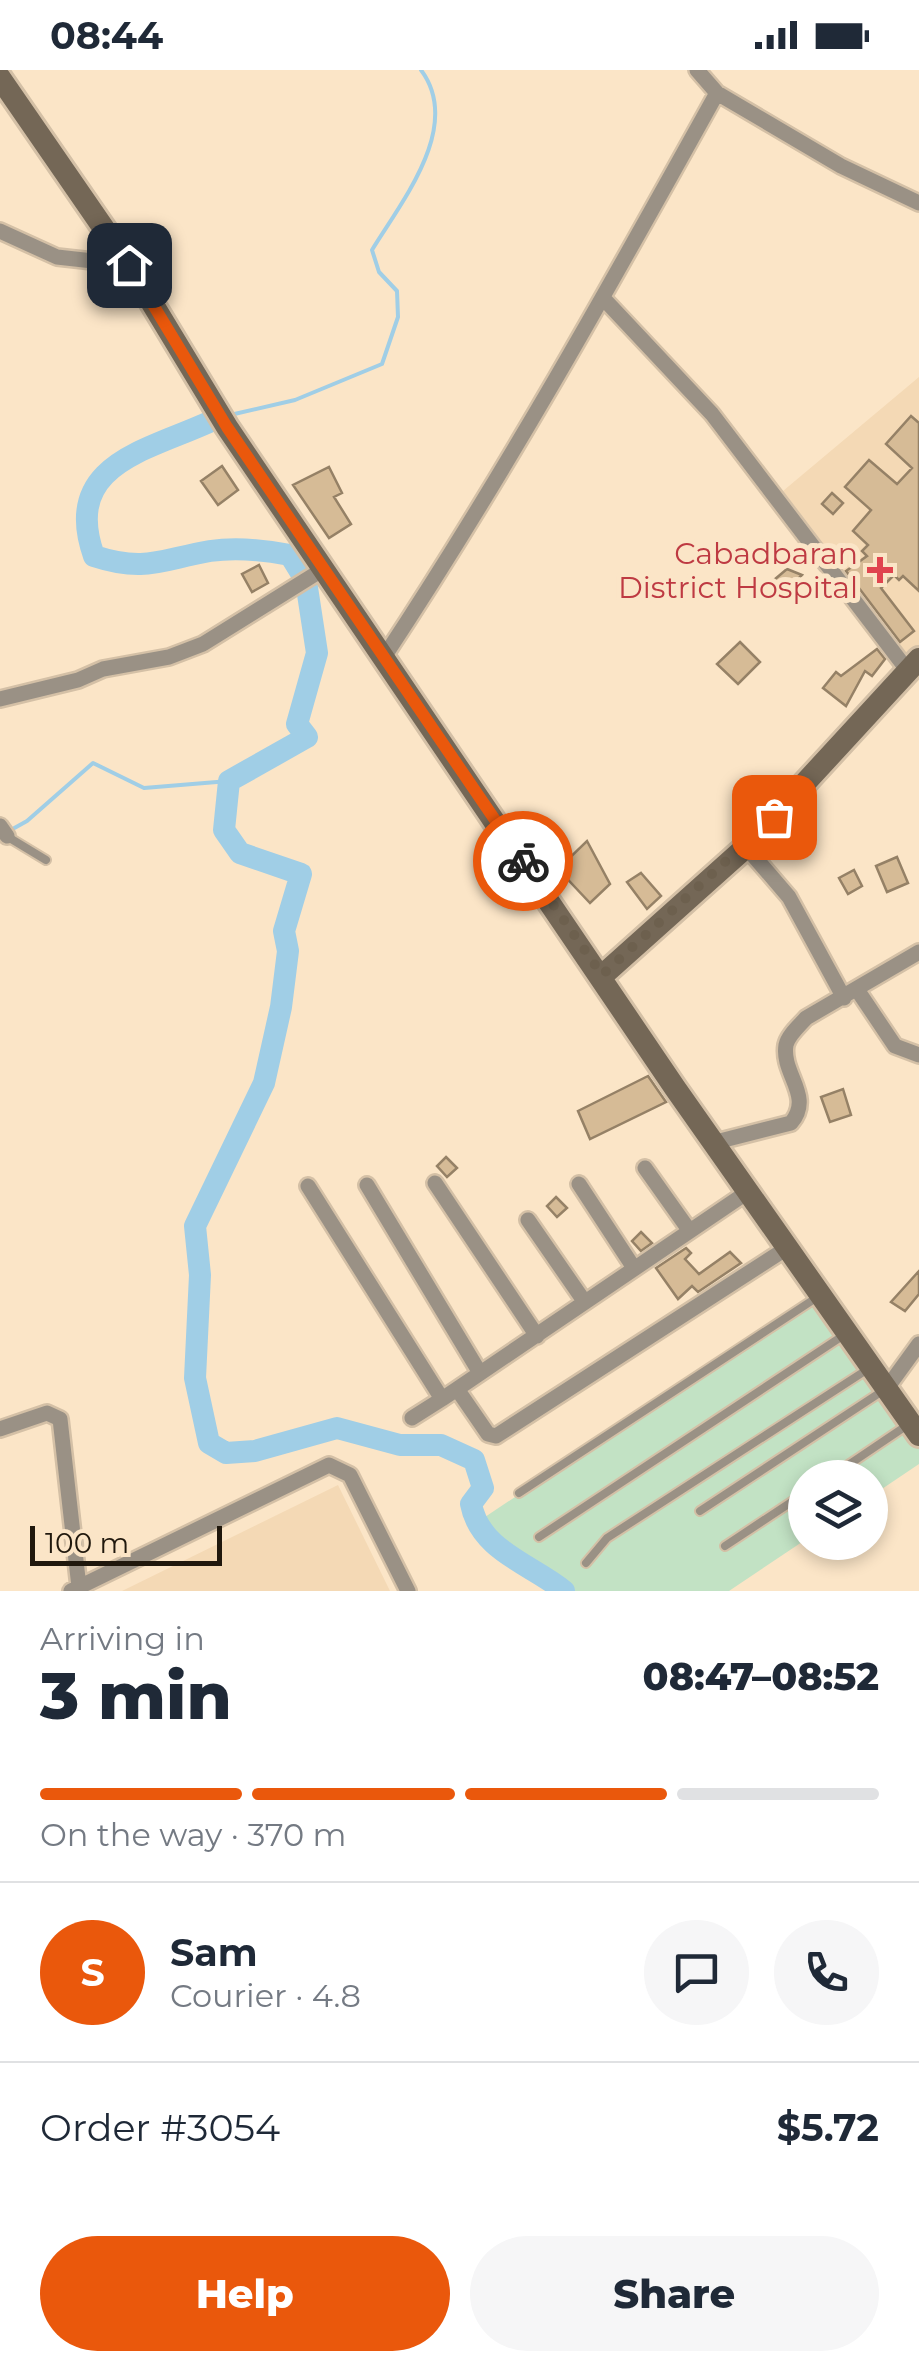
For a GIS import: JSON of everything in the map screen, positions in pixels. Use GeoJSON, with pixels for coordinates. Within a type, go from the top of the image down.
{"type":"FeatureCollection","features":[{"type":"Feature","properties":{"kind":"main road"},"geometry":{"type":"LineString","coordinates":[[0,78],[129,265],[316,575],[384,657],[819,1296],[915,1430]]}},
{"type":"Feature","properties":{"kind":"main road"},"geometry":{"type":"LineString","coordinates":[[602,975],[746,847],[914,665]]}},
{"type":"Feature","properties":{"kind":"street"},"geometry":{"type":"LineString","coordinates":[[696,70],[717,93],[841,166],[919,203]]}},
{"type":"Feature","properties":{"kind":"street"},"geometry":{"type":"LineString","coordinates":[[384,657],[448,560],[603,298],[717,93]]}},
{"type":"Feature","properties":{"kind":"street"},"geometry":{"type":"LineString","coordinates":[[0,231],[58,257],[129,265]]}},
{"type":"Feature","properties":{"kind":"street"},"geometry":{"type":"LineString","coordinates":[[603,298],[712,414],[914,665]]}},
{"type":"Feature","properties":{"kind":"street"},"geometry":{"type":"LineString","coordinates":[[0,699],[78,680],[103,669],[169,657],[203,644],[316,575]]}},
{"type":"Feature","properties":{"kind":"street"},"geometry":{"type":"LineString","coordinates":[[746,847],[789,897],[851,995],[895,1046],[919,1055]]}},
{"type":"Feature","properties":{"kind":"street"},"geometry":{"type":"LineString","coordinates":[[716,1142],[791,1124],[800,1114],[800,1092],[786,1044],[806,1018],[919,952]]}},
{"type":"Feature","properties":{"kind":"street"},"geometry":{"type":"LineString","coordinates":[[645,1168],[689,1230]]}},
{"type":"Feature","properties":{"kind":"street"},"geometry":{"type":"LineString","coordinates":[[435,1184],[536,1336]]}},
{"type":"Feature","properties":{"kind":"street"},"geometry":{"type":"LineString","coordinates":[[579,1184],[634,1268]]}},
{"type":"Feature","properties":{"kind":"street"},"geometry":{"type":"LineString","coordinates":[[367,1185],[480,1373]]}},
{"type":"Feature","properties":{"kind":"street"},"geometry":{"type":"LineString","coordinates":[[308,1186],[442,1399]]}},
{"type":"Feature","properties":{"kind":"street"},"geometry":{"type":"LineString","coordinates":[[412,1418],[749,1191]]}},
{"type":"Feature","properties":{"kind":"street"},"geometry":{"type":"LineString","coordinates":[[528,1220],[584,1301]]}},
{"type":"Feature","properties":{"kind":"street"},"geometry":{"type":"LineString","coordinates":[[457,1389],[488,1434],[496,1436],[787,1248]]}},
{"type":"Feature","properties":{"kind":"street"},"geometry":{"type":"LineString","coordinates":[[887,1388],[919,1344]]}},
{"type":"Feature","properties":{"kind":"street"},"geometry":{"type":"LineString","coordinates":[[0,1428],[46,1414],[60,1419],[75,1589],[316,1468],[338,1466],[350,1475],[363,1498],[408,1591]]}},
{"type":"Feature","properties":{"kind":"lane"},"geometry":{"type":"LineString","coordinates":[[3,831],[46,860]]}},
{"type":"Feature","properties":{"kind":"lane"},"geometry":{"type":"LineString","coordinates":[[519,1494],[819,1296]]}},
{"type":"Feature","properties":{"kind":"lane"},"geometry":{"type":"LineString","coordinates":[[538,1537],[848,1332]]}},
{"type":"Feature","properties":{"kind":"lane"},"geometry":{"type":"LineString","coordinates":[[586,1563],[608,1538],[872,1367]]}},
{"type":"Feature","properties":{"kind":"lane"},"geometry":{"type":"LineString","coordinates":[[700,1511],[887,1388]]}},
{"type":"Feature","properties":{"kind":"lane"},"geometry":{"type":"LineString","coordinates":[[861,1460],[915,1430]]}},
{"type":"Feature","properties":{"kind":"lane"},"geometry":{"type":"LineString","coordinates":[[725,1546],[788,1504]]}},
{"type":"Feature","properties":{"kind":"shaded area","name":"Cabadbaran District Hospital"},"geometry":{"type":"Polygon","coordinates":[[[919,377],[919,648],[908,659],[783,491],[919,377]]]}},
{"type":"Feature","properties":{"kind":"shaded area"},"geometry":{"type":"Polygon","coordinates":[[[338,1485],[390,1591],[122,1591],[338,1485]]]}},
{"type":"Feature","properties":{"kind":"green space"},"geometry":{"type":"Polygon","coordinates":[[[815,1297],[919,1448],[919,1464],[888,1485],[888,1460],[788,1460],[788,1551],[729,1591],[573,1591],[513,1558],[479,1521],[815,1297]]]}},
{"type":"Feature","properties":{"kind":"building"},"geometry":{"type":"Polygon","coordinates":[[[911,416],[919,423],[919,591],[903,576],[899,580],[894,575],[881,588],[914,631],[900,642],[846,571],[867,556],[862,551],[868,545],[853,531],[871,510],[845,487],[869,460],[897,484],[912,468],[886,444],[911,416]]]}},
{"type":"Feature","properties":{"kind":"building"},"geometry":{"type":"Polygon","coordinates":[[[222,466],[238,490],[218,505],[201,481],[222,466]]]}},
{"type":"Feature","properties":{"kind":"building"},"geometry":{"type":"Polygon","coordinates":[[[329,467],[342,493],[334,497],[351,524],[329,538],[293,485],[329,467]]]}},
{"type":"Feature","properties":{"kind":"building"},"geometry":{"type":"Polygon","coordinates":[[[832,493],[843,503],[833,514],[822,504],[832,493]]]}},
{"type":"Feature","properties":{"kind":"building"},"geometry":{"type":"Polygon","coordinates":[[[259,565],[268,583],[252,592],[242,574],[259,565]]]}},
{"type":"Feature","properties":{"kind":"building"},"geometry":{"type":"Polygon","coordinates":[[[787,569],[802,575],[782,595],[768,585],[787,569]]]}},
{"type":"Feature","properties":{"kind":"building"},"geometry":{"type":"Polygon","coordinates":[[[740,642],[760,662],[738,684],[717,664],[740,642]]]}},
{"type":"Feature","properties":{"kind":"building"},"geometry":{"type":"Polygon","coordinates":[[[877,649],[885,659],[872,676],[865,671],[846,706],[823,688],[836,672],[841,676],[877,649]]]}},
{"type":"Feature","properties":{"kind":"building"},"geometry":{"type":"Polygon","coordinates":[[[587,841],[610,884],[590,903],[558,869],[587,841]]]}},
{"type":"Feature","properties":{"kind":"building"},"geometry":{"type":"Polygon","coordinates":[[[897,857],[908,883],[887,892],[876,866],[897,857]]]}},
{"type":"Feature","properties":{"kind":"building"},"geometry":{"type":"Polygon","coordinates":[[[854,870],[862,886],[848,894],[839,878],[854,870]]]}},
{"type":"Feature","properties":{"kind":"building"},"geometry":{"type":"Polygon","coordinates":[[[641,873],[661,896],[647,909],[627,882],[641,873]]]}},
{"type":"Feature","properties":{"kind":"building"},"geometry":{"type":"Polygon","coordinates":[[[648,1076],[666,1102],[590,1139],[578,1111],[648,1076]]]}},
{"type":"Feature","properties":{"kind":"building"},"geometry":{"type":"Polygon","coordinates":[[[843,1089],[851,1115],[830,1122],[821,1097],[843,1089]]]}},
{"type":"Feature","properties":{"kind":"building"},"geometry":{"type":"Polygon","coordinates":[[[446,1157],[457,1168],[447,1177],[437,1166],[446,1157]]]}},
{"type":"Feature","properties":{"kind":"building"},"geometry":{"type":"Polygon","coordinates":[[[556,1197],[567,1208],[557,1217],[547,1206],[556,1197]]]}},
{"type":"Feature","properties":{"kind":"building"},"geometry":{"type":"Polygon","coordinates":[[[641,1232],[652,1243],[641,1251],[632,1241],[641,1232]]]}},
{"type":"Feature","properties":{"kind":"building"},"geometry":{"type":"Polygon","coordinates":[[[686,1248],[691,1253],[685,1259],[699,1274],[730,1252],[741,1263],[698,1292],[692,1286],[678,1299],[656,1268],[686,1248]]]}},
{"type":"Feature","properties":{"kind":"building"},"geometry":{"type":"Polygon","coordinates":[[[919,1271],[919,1294],[905,1311],[891,1302],[919,1271]]]}},
{"type":"Feature","properties":{"kind":"waterway"},"geometry":{"type":"LineString","coordinates":[[230,415],[295,400],[382,364],[398,317],[397,291],[379,272],[372,250],[412,186],[432,139],[432,92],[421,70]]}},
{"type":"Feature","properties":{"kind":"waterway"},"geometry":{"type":"LineString","coordinates":[[220,417],[120,463],[102,479],[90,498],[87,524],[94,556],[127,564],[230,549],[290,555],[306,581],[317,653],[297,724],[307,737],[229,781],[224,830],[240,853],[301,874],[284,931],[288,951],[281,1007],[264,1083],[195,1226],[200,1275],[195,1378],[209,1443],[226,1453],[255,1451],[337,1428],[400,1445],[441,1445],[474,1460],[483,1488],[471,1504],[485,1534],[508,1555],[564,1591]]}},
{"type":"Feature","properties":{"kind":"waterway"},"geometry":{"type":"LineString","coordinates":[[9,831],[27,821],[93,763],[144,788],[229,781]]}},
{"type":"Feature","properties":{"kind":"way so far"},"geometry":{"type":"LineString","coordinates":[[523,861],[602,975],[746,847],[774,817]]}},
{"type":"Feature","properties":{"kind":"place","name":"Cabadbaran District Hospital"},"geometry":{"type":"Point","coordinates":[880,570]}},
{"type":"Feature","properties":{"kind":"route"},"geometry":{"type":"LineString","coordinates":[[129,265],[227,427],[523,861]]}}]}
